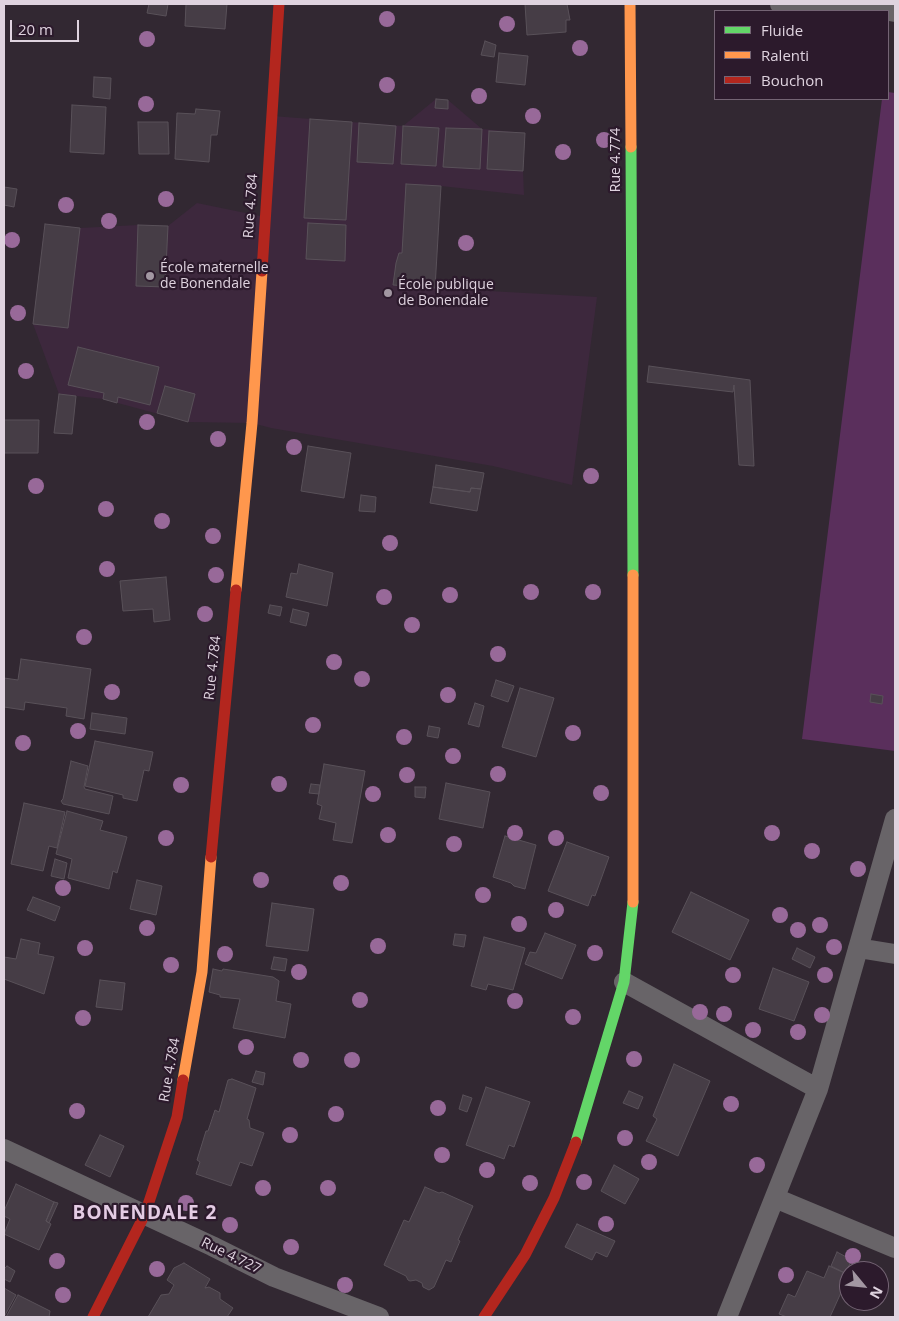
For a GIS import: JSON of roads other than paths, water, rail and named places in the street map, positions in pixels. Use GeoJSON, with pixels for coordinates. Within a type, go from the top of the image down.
{"type":"FeatureCollection","features":[{"type":"Feature","properties":{"kind":"street","name":"Rue 4.784"},"geometry":{"type":"LineString","coordinates":[[92,1317],[145,1214],[177,1117],[203,964],[217,780],[252,423],[280,4]]}},
{"type":"Feature","properties":{"kind":"street","name":"Rue 4.774"},"geometry":{"type":"LineString","coordinates":[[484,1317],[525,1255],[554,1198],[579,1134],[624,982],[634,891],[630,4]]}},
{"type":"Feature","properties":{"kind":"street"},"geometry":{"type":"LineString","coordinates":[[780,4],[792,7],[829,7],[849,4],[884,10]]}},
{"type":"Feature","properties":{"kind":"street"},"geometry":{"type":"LineString","coordinates":[[728,1317],[818,1088],[895,820]]}},
{"type":"Feature","properties":{"kind":"street"},"geometry":{"type":"LineString","coordinates":[[858,948],[895,954]]}},
{"type":"Feature","properties":{"kind":"street"},"geometry":{"type":"LineString","coordinates":[[624,982],[818,1088]]}},
{"type":"Feature","properties":{"kind":"street","name":"Rue 4.727"},"geometry":{"type":"LineString","coordinates":[[4,1149],[145,1214],[274,1277],[379,1317]]}},
{"type":"Feature","properties":{"kind":"street"},"geometry":{"type":"LineString","coordinates":[[775,1198],[895,1248]]}},
{"type":"Feature","properties":{"kind":"place","name":"École maternelle de Bonendale"},"geometry":{"type":"Point","coordinates":[150,276]}},
{"type":"Feature","properties":{"kind":"place","name":"École publique de Bonendale"},"geometry":{"type":"Point","coordinates":[388,293]}},
{"type":"Feature","properties":{"kind":"district","name":"BONENDALE 2"},"geometry":{"type":"Point","coordinates":[145,1214]}}]}
